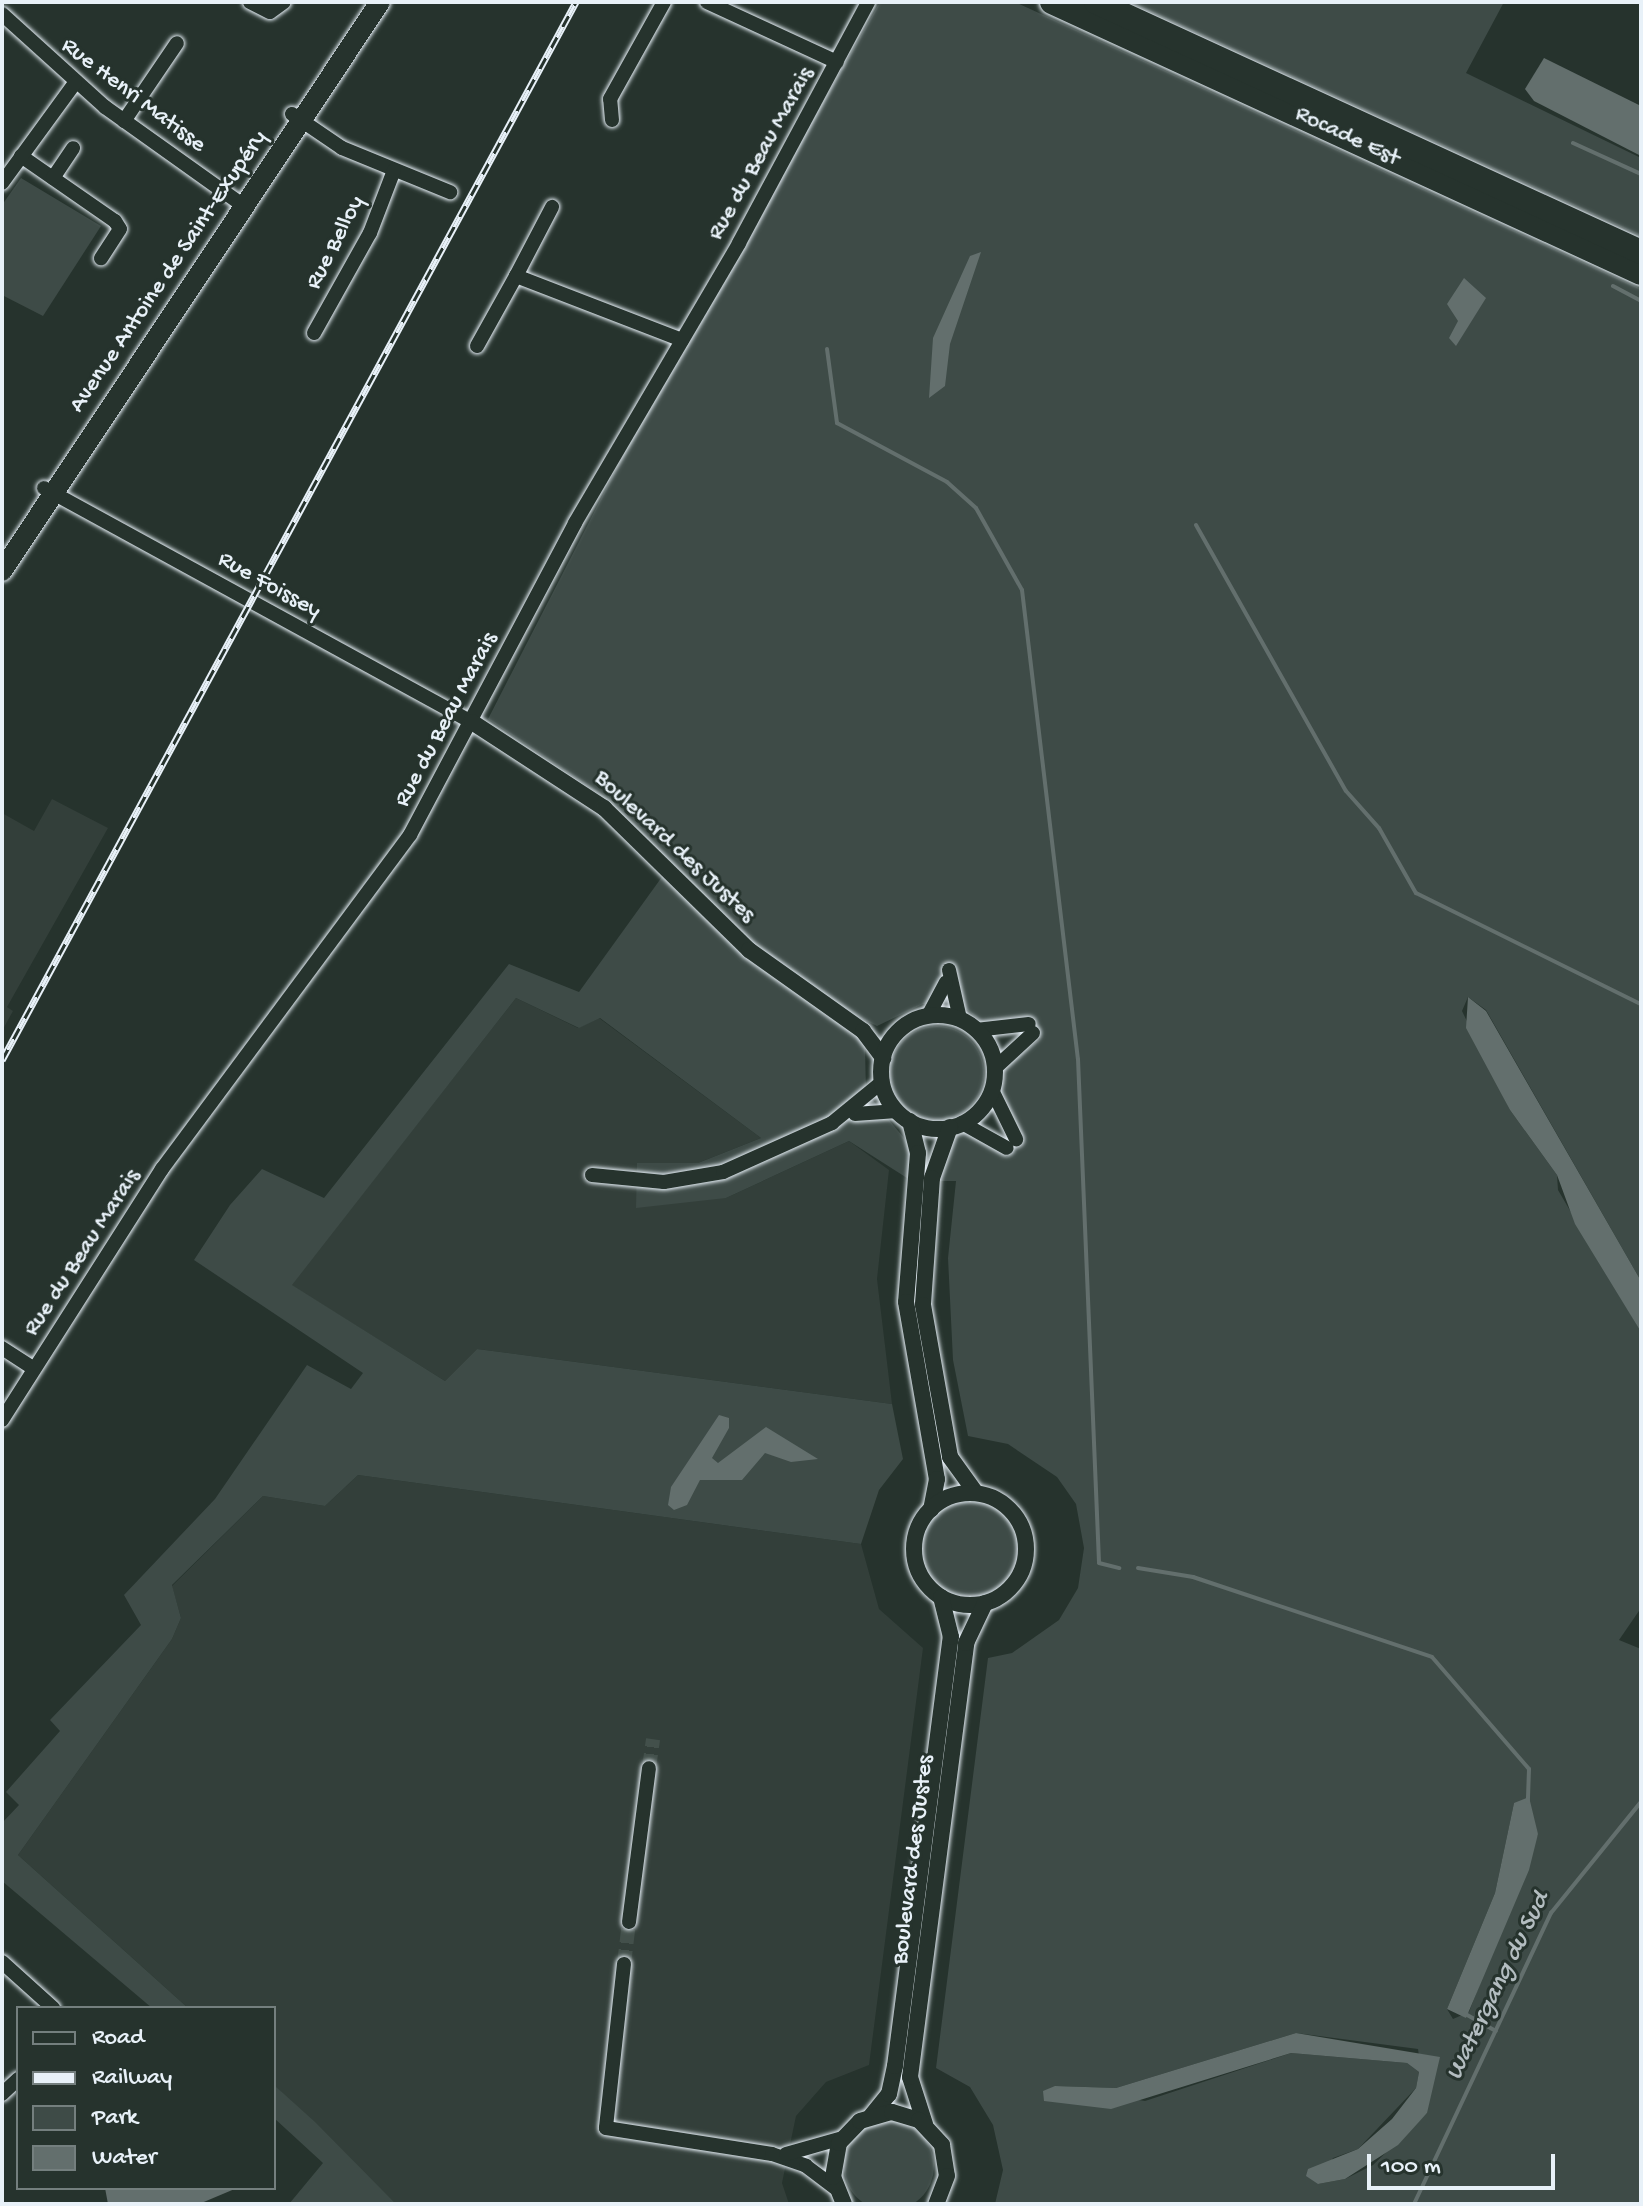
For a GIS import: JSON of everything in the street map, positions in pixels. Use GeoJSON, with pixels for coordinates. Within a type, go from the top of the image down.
{"type":"FeatureCollection","features":[{"type":"Feature","properties":{"kind":"highway","name":"Rocade Est"},"geometry":{"type":"LineString","coordinates":[[1052,2],[1641,273]]}},
{"type":"Feature","properties":{"kind":"highway","name":"Rocade Est"},"geometry":{"type":"LineString","coordinates":[[1096,2],[1641,252]]}},
{"type":"Feature","properties":{"kind":"main road","name":"Avenue Antoine de Saint-Exupéry"},"geometry":{"type":"LineString","coordinates":[[2,571],[49,490],[297,117],[367,2]]}},
{"type":"Feature","properties":{"kind":"main road","name":"Avenue Antoine de Saint-Exupéry"},"geometry":{"type":"LineString","coordinates":[[297,117],[380,2]]}},
{"type":"Feature","properties":{"kind":"main road","name":"Avenue Antoine de Saint-Exupéry"},"geometry":{"type":"LineString","coordinates":[[2,552],[49,490]]}},
{"type":"Feature","properties":{"kind":"street"},"geometry":{"type":"LineString","coordinates":[[250,2],[266,11],[284,2]]}},
{"type":"Feature","properties":{"kind":"street"},"geometry":{"type":"LineString","coordinates":[[612,120],[610,99],[664,2]]}},
{"type":"Feature","properties":{"kind":"street"},"geometry":{"type":"LineString","coordinates":[[707,2],[837,62]]}},
{"type":"Feature","properties":{"kind":"street","name":"Rue du Beau Marais"},"geometry":{"type":"LineString","coordinates":[[2,1420],[162,1169],[383,877],[472,722],[575,523],[682,340],[868,2]]}},
{"type":"Feature","properties":{"kind":"street","name":"Rue Henri Matisse"},"geometry":{"type":"LineString","coordinates":[[2,14],[75,83],[240,203]]}},
{"type":"Feature","properties":{"kind":"street"},"geometry":{"type":"LineString","coordinates":[[124,121],[177,43]]}},
{"type":"Feature","properties":{"kind":"street"},"geometry":{"type":"LineString","coordinates":[[2,183],[75,83]]}},
{"type":"Feature","properties":{"kind":"street"},"geometry":{"type":"LineString","coordinates":[[297,117],[342,148],[450,192]]}},
{"type":"Feature","properties":{"kind":"street"},"geometry":{"type":"LineString","coordinates":[[53,178],[73,148]]}},
{"type":"Feature","properties":{"kind":"street"},"geometry":{"type":"LineString","coordinates":[[21,156],[115,221],[120,229],[101,258]]}},
{"type":"Feature","properties":{"kind":"street","name":"Rue Belloy"},"geometry":{"type":"LineString","coordinates":[[314,333],[370,233],[394,170]]}},
{"type":"Feature","properties":{"kind":"street"},"geometry":{"type":"LineString","coordinates":[[477,346],[552,207]]}},
{"type":"Feature","properties":{"kind":"street"},"geometry":{"type":"LineString","coordinates":[[516,276],[682,340]]}},
{"type":"Feature","properties":{"kind":"street","name":"Rue Foissey"},"geometry":{"type":"LineString","coordinates":[[49,490],[472,722]]}},
{"type":"Feature","properties":{"kind":"street","name":"Boulevard des Justes"},"geometry":{"type":"LineString","coordinates":[[472,722],[584,793],[762,962],[838,1014],[883,1058]]}},
{"type":"Feature","properties":{"kind":"street"},"geometry":{"type":"LineString","coordinates":[[928,1016],[949,970],[949,995],[960,1019]]}},
{"type":"Feature","properties":{"kind":"street","name":"Boulevard des Justes"},"geometry":{"type":"LineString","coordinates":[[838,1014],[873,1029],[906,1025]]}},
{"type":"Feature","properties":{"kind":"street"},"geometry":{"type":"LineString","coordinates":[[592,1175],[700,1178],[875,1108],[903,1116],[956,1125],[1012,1143],[992,1090],[994,1069],[976,1030],[960,1019],[928,1016],[906,1025],[883,1058],[882,1082],[903,1116],[918,1153],[906,1302],[937,1479],[931,1509],[916,1532],[914,1558],[941,1597],[985,1603],[1016,1581],[1027,1544],[1011,1509],[976,1493],[952,1465],[923,1316],[929,1198],[936,1152],[956,1125],[992,1090]]}},
{"type":"Feature","properties":{"kind":"street"},"geometry":{"type":"LineString","coordinates":[[976,1030],[1031,1028],[994,1069]]}},
{"type":"Feature","properties":{"kind":"street"},"geometry":{"type":"LineString","coordinates":[[832,1123],[882,1082]]}},
{"type":"Feature","properties":{"kind":"street"},"geometry":{"type":"LineString","coordinates":[[2,1348],[34,1369]]}},
{"type":"Feature","properties":{"kind":"street"},"geometry":{"type":"LineString","coordinates":[[931,1509],[976,1493]]}},
{"type":"Feature","properties":{"kind":"street","name":"Boulevard des Justes"},"geometry":{"type":"LineString","coordinates":[[871,2116],[889,2094],[895,2066],[951,1637],[941,1597]]}},
{"type":"Feature","properties":{"kind":"street","name":"Boulevard des Justes"},"geometry":{"type":"LineString","coordinates":[[945,2187],[944,2151],[912,2098],[911,2068],[966,1643],[985,1603]]}},
{"type":"Feature","properties":{"kind":"street"},"geometry":{"type":"LineString","coordinates":[[629,1922],[649,1768]]}},
{"type":"Feature","properties":{"kind":"street"},"geometry":{"type":"LineString","coordinates":[[2,1962],[51,2006]]}},
{"type":"Feature","properties":{"kind":"street"},"geometry":{"type":"LineString","coordinates":[[624,1964],[606,2128],[772,2154],[806,2166],[835,2188],[844,2204]]}},
{"type":"Feature","properties":{"kind":"street"},"geometry":{"type":"LineString","coordinates":[[772,2154],[811,2152],[842,2138],[871,2116],[899,2113],[925,2124]]}},
{"type":"Feature","properties":{"kind":"street"},"geometry":{"type":"LineString","coordinates":[[835,2188],[833,2159],[842,2138]]}},
{"type":"Feature","properties":{"kind":"street"},"geometry":{"type":"LineString","coordinates":[[936,2204],[945,2187]]}},
{"type":"Feature","properties":{"kind":"street"},"geometry":{"type":"LineString","coordinates":[[945,2187],[952,2204]]}},
{"type":"Feature","properties":{"kind":"shaded area"},"geometry":{"type":"Polygon","coordinates":[[[52,799],[108,828],[7,1007],[13,1011],[2,1031],[2,813],[34,831],[52,799]]]}},
{"type":"Feature","properties":{"kind":"shaded area"},"geometry":{"type":"Polygon","coordinates":[[[516,998],[578,1028],[599,1018],[761,1138],[698,1163],[638,1163],[726,1198],[849,1141],[889,1170],[877,1279],[892,1404],[477,1349],[445,1381],[291,1285],[516,998]]]}},
{"type":"Feature","properties":{"kind":"shaded area"},"geometry":{"type":"Polygon","coordinates":[[[358,1475],[861,1544],[879,1609],[923,1648],[869,2065],[826,2082],[796,2116],[782,2183],[789,2204],[396,2204],[276,2087],[276,2006],[186,2006],[18,1855],[172,1639],[181,1618],[172,1586],[263,1496],[325,1506],[358,1475]]]}},
{"type":"Feature","properties":{"kind":"green space"},"geometry":{"type":"Polygon","coordinates":[[[880,2],[1015,2],[1641,289],[1641,1281],[1486,1010],[1468,997],[1462,1011],[1510,1110],[1557,1175],[1558,1190],[1641,1332],[1641,1608],[1619,1640],[1641,1649],[1641,2204],[995,2204],[1003,2170],[993,2125],[970,2087],[936,2068],[988,1658],[1012,1653],[1059,1620],[1078,1588],[1084,1548],[1076,1504],[1057,1477],[1008,1444],[968,1436],[953,1360],[948,1258],[956,1181],[937,1181],[952,1138],[962,1133],[974,1132],[1007,1157],[1024,1138],[1000,1098],[1003,1070],[1040,1039],[1030,1017],[985,1024],[957,1002],[923,1004],[877,1026],[848,1012],[865,1046],[866,1092],[913,1149],[907,1178],[849,1141],[726,1198],[636,1208],[637,1163],[698,1163],[761,1138],[600,1018],[579,1028],[516,998],[292,1285],[445,1381],[477,1349],[892,1404],[903,1459],[879,1490],[861,1544],[358,1475],[325,1506],[263,1496],[172,1585],[181,1618],[172,1639],[18,1855],[186,2006],[150,2006],[2,1881],[2,1823],[19,1805],[6,1792],[60,1731],[50,1720],[141,1625],[124,1595],[215,1499],[307,1365],[351,1389],[363,1373],[194,1260],[230,1205],[262,1169],[324,1198],[509,964],[579,992],[672,863],[598,793],[488,719],[627,448],[880,2]],[[1514,1803],[1495,1893],[1447,2009],[1453,2019],[1469,2012],[1538,1834],[1514,1803]],[[1296,2033],[1116,2088],[1055,2086],[1145,2101],[1291,2053],[1407,2063],[1419,2072],[1416,2088],[1358,2149],[1333,2158],[1318,2184],[1345,2179],[1373,2165],[1427,2113],[1418,2049],[1296,2033]]]}},
{"type":"Feature","properties":{"kind":"green space"},"geometry":{"type":"Polygon","coordinates":[[[1129,2],[1504,2],[1466,73],[1641,158],[1641,236],[1129,2]]]}},
{"type":"Feature","properties":{"kind":"green space"},"geometry":{"type":"Polygon","coordinates":[[[21,178],[101,226],[43,316],[2,295],[2,205],[21,178]]]}},
{"type":"Feature","properties":{"kind":"green space"},"geometry":{"type":"Polygon","coordinates":[[[937,1026],[955,1029],[970,1040],[981,1055],[984,1073],[981,1091],[970,1106],[955,1117],[937,1120],[919,1117],[904,1106],[893,1091],[890,1073],[893,1055],[904,1040],[919,1029],[937,1026]]]}},
{"type":"Feature","properties":{"kind":"green space"},"geometry":{"type":"Polygon","coordinates":[[[970,1501],[988,1505],[1004,1515],[1014,1531],[1018,1549],[1014,1567],[1004,1583],[988,1593],[970,1597],[952,1593],[936,1583],[926,1567],[922,1549],[926,1531],[936,1515],[952,1505],[970,1501]]]}},
{"type":"Feature","properties":{"kind":"green space"},"geometry":{"type":"Polygon","coordinates":[[[276,2087],[396,2204],[289,2204],[323,2163],[276,2120],[276,2087]]]}},
{"type":"Feature","properties":{"kind":"green space"},"geometry":{"type":"Polygon","coordinates":[[[880,2121],[898,2121],[914,2128],[927,2141],[934,2157],[934,2175],[927,2191],[908,2207],[870,2207],[864,2204],[851,2191],[844,2175],[844,2157],[851,2141],[864,2128],[880,2121]]]}},
{"type":"Feature","properties":{"kind":"water"},"geometry":{"type":"Polygon","coordinates":[[[1544,58],[1641,106],[1641,156],[1534,101],[1525,89],[1544,58]]]}},
{"type":"Feature","properties":{"kind":"water"},"geometry":{"type":"Polygon","coordinates":[[[981,252],[950,344],[945,386],[929,398],[933,338],[970,256],[981,252]]]}},
{"type":"Feature","properties":{"kind":"water"},"geometry":{"type":"Polygon","coordinates":[[[1464,278],[1486,298],[1456,346],[1449,338],[1458,321],[1447,304],[1464,278]]]}},
{"type":"Feature","properties":{"kind":"water"},"geometry":{"type":"Polygon","coordinates":[[[1468,997],[1486,1011],[1641,1281],[1641,1332],[1575,1224],[1557,1175],[1510,1110],[1466,1028],[1468,997]]]}},
{"type":"Feature","properties":{"kind":"water"},"geometry":{"type":"Polygon","coordinates":[[[719,1415],[729,1418],[729,1428],[712,1458],[718,1463],[766,1427],[818,1459],[791,1462],[765,1453],[742,1480],[700,1480],[687,1505],[674,1510],[668,1505],[671,1487],[719,1415]]]}},
{"type":"Feature","properties":{"kind":"water"},"geometry":{"type":"Polygon","coordinates":[[[1529,1797],[1538,1834],[1529,1870],[1466,2018],[1447,2009],[1495,1893],[1514,1803],[1529,1797]]]}},
{"type":"Feature","properties":{"kind":"water"},"geometry":{"type":"Polygon","coordinates":[[[1296,2033],[1440,2057],[1427,2113],[1398,2145],[1345,2179],[1318,2184],[1306,2176],[1308,2169],[1358,2149],[1392,2119],[1416,2088],[1419,2072],[1407,2063],[1291,2053],[1111,2109],[1044,2101],[1043,2091],[1055,2086],[1116,2088],[1296,2033]]]}},
{"type":"Feature","properties":{"kind":"water"},"geometry":{"type":"Polygon","coordinates":[[[105,2190],[232,2190],[199,2204],[108,2204],[105,2190]]]}},
{"type":"Feature","properties":{"kind":"waterway"},"geometry":{"type":"LineString","coordinates":[[1573,143],[1641,174]]}},
{"type":"Feature","properties":{"kind":"waterway"},"geometry":{"type":"LineString","coordinates":[[1613,286],[1641,301]]}},
{"type":"Feature","properties":{"kind":"waterway"},"geometry":{"type":"LineString","coordinates":[[827,349],[837,423],[947,482],[976,508],[1022,590],[1078,1059],[1099,1563],[1119,1568]]}},
{"type":"Feature","properties":{"kind":"waterway"},"geometry":{"type":"LineString","coordinates":[[1196,525],[1346,791],[1379,828],[1416,893],[1641,1004]]}},
{"type":"Feature","properties":{"kind":"waterway"},"geometry":{"type":"LineString","coordinates":[[1138,1568],[1193,1577],[1432,1657],[1529,1769],[1528,1802]]}},
{"type":"Feature","properties":{"kind":"waterway","name":"Watergang du Sud"},"geometry":{"type":"LineString","coordinates":[[1414,2204],[1551,1913],[1641,1802]]}},
{"type":"Feature","properties":{"kind":"waterway"},"geometry":{"type":"LineString","coordinates":[[1460,2011],[1496,2031]]}},
{"type":"Feature","properties":{"kind":"tunnel"},"geometry":{"type":"LineString","coordinates":[[649,1768],[653,1739]]}},
{"type":"Feature","properties":{"kind":"tunnel"},"geometry":{"type":"LineString","coordinates":[[624,1964],[629,1922]]}},
{"type":"Feature","properties":{"kind":"railway"},"geometry":{"type":"LineString","coordinates":[[2,1060],[576,2]]}}]}
